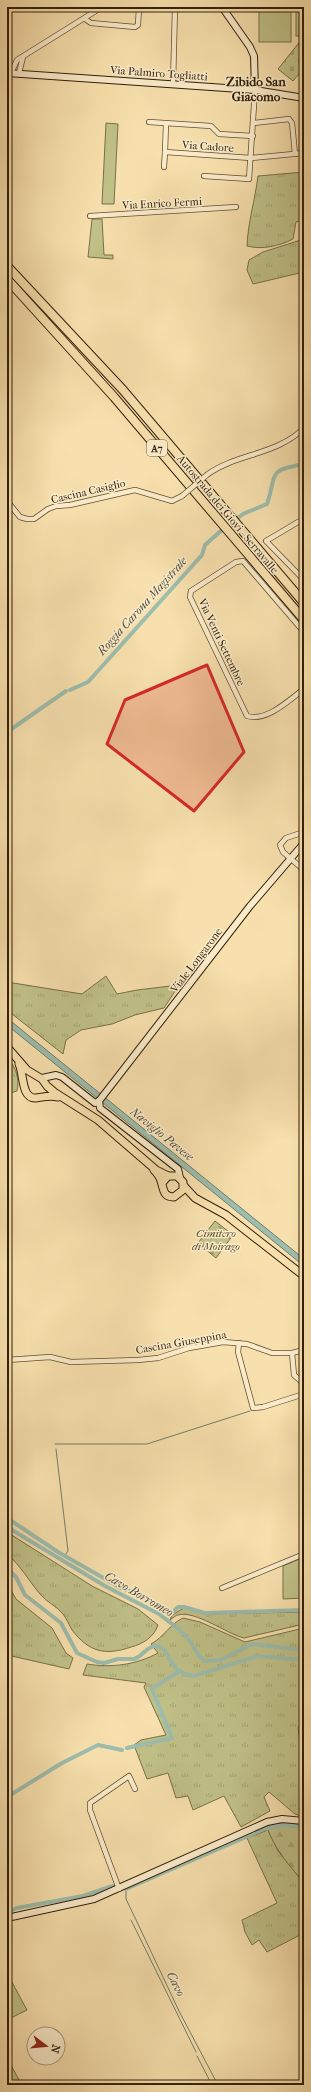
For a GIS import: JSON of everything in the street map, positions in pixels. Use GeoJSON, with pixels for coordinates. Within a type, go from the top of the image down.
{"type":"FeatureCollection","features":[{"type":"Feature","properties":{"kind":"highway","name":"Autostrada dei Giovi - Serravalle"},"geometry":{"type":"LineString","coordinates":[[7,266],[123,390],[304,602]]}},
{"type":"Feature","properties":{"kind":"highway","name":"Autostrada dei Giovi - Serravalle"},"geometry":{"type":"LineString","coordinates":[[7,279],[114,397],[304,620]]}},
{"type":"Feature","properties":{"kind":"main road"},"geometry":{"type":"LineString","coordinates":[[7,1047],[29,1072],[41,1079],[54,1092],[98,1120],[148,1164],[168,1176]]}},
{"type":"Feature","properties":{"kind":"main road"},"geometry":{"type":"LineString","coordinates":[[17,1058],[22,1071],[24,1087],[29,1096],[50,1096],[66,1100]]}},
{"type":"Feature","properties":{"kind":"main road"},"geometry":{"type":"LineString","coordinates":[[24,1087],[28,1079],[41,1079]]}},
{"type":"Feature","properties":{"kind":"main road"},"geometry":{"type":"LineString","coordinates":[[39,1097],[45,1092],[41,1079]]}},
{"type":"Feature","properties":{"kind":"main road"},"geometry":{"type":"LineString","coordinates":[[148,1164],[162,1183],[162,1191],[166,1195],[171,1197],[179,1195],[195,1198],[226,1215],[302,1273]]}},
{"type":"Feature","properties":{"kind":"main road"},"geometry":{"type":"LineString","coordinates":[[162,1183],[168,1176],[174,1175],[180,1178],[184,1186],[195,1198]]}},
{"type":"Feature","properties":{"kind":"main road"},"geometry":{"type":"LineString","coordinates":[[179,1195],[184,1186]]}},
{"type":"Feature","properties":{"kind":"street"},"geometry":{"type":"LineString","coordinates":[[9,73],[14,64],[24,55],[102,7]]}},
{"type":"Feature","properties":{"kind":"street"},"geometry":{"type":"LineString","coordinates":[[84,19],[91,24],[136,27],[138,24],[139,7]]}},
{"type":"Feature","properties":{"kind":"street"},"geometry":{"type":"LineString","coordinates":[[173,84],[175,7]]}},
{"type":"Feature","properties":{"kind":"street"},"geometry":{"type":"LineString","coordinates":[[204,176],[250,179],[254,123],[255,59],[253,53],[222,7]]}},
{"type":"Feature","properties":{"kind":"street"},"geometry":{"type":"LineString","coordinates":[[19,73],[21,60],[24,55]]}},
{"type":"Feature","properties":{"kind":"street","name":"Via Palmiro Togliatti"},"geometry":{"type":"LineString","coordinates":[[9,73],[255,90],[304,98]]}},
{"type":"Feature","properties":{"kind":"street"},"geometry":{"type":"LineString","coordinates":[[254,123],[289,119],[292,123],[295,154]]}},
{"type":"Feature","properties":{"kind":"street"},"geometry":{"type":"LineString","coordinates":[[150,122],[211,126],[219,134],[253,136]]}},
{"type":"Feature","properties":{"kind":"street"},"geometry":{"type":"LineString","coordinates":[[164,167],[166,123]]}},
{"type":"Feature","properties":{"kind":"street","name":"Via Cadore"},"geometry":{"type":"LineString","coordinates":[[165,152],[251,158],[304,153]]}},
{"type":"Feature","properties":{"kind":"street","name":"Via Enrico Fermi"},"geometry":{"type":"LineString","coordinates":[[90,216],[236,207]]}},
{"type":"Feature","properties":{"kind":"street","name":"Cascina Casiglio"},"geometry":{"type":"LineString","coordinates":[[7,501],[20,517],[34,519],[48,509],[56,506],[70,505],[136,490],[172,501],[182,496],[219,466],[273,449],[294,437],[304,428]]}},
{"type":"Feature","properties":{"kind":"street"},"geometry":{"type":"LineString","coordinates":[[304,524],[301,521],[298,522],[267,539],[268,544],[302,574],[304,580]]}},
{"type":"Feature","properties":{"kind":"street","name":"Via Venti Settembre"},"geometry":{"type":"LineString","coordinates":[[304,632],[243,561],[236,562],[191,591],[190,597],[246,716],[264,715],[274,711],[304,688]]}},
{"type":"Feature","properties":{"kind":"street"},"geometry":{"type":"LineString","coordinates":[[304,832],[282,841],[281,849],[289,859],[304,870]]}},
{"type":"Feature","properties":{"kind":"street","name":"Viale Longarone"},"geometry":{"type":"LineString","coordinates":[[99,1102],[242,916],[304,843]]}},
{"type":"Feature","properties":{"kind":"street"},"geometry":{"type":"LineString","coordinates":[[41,1079],[56,1075],[62,1077],[95,1103],[99,1102],[100,1108],[178,1169],[180,1178]]}},
{"type":"Feature","properties":{"kind":"street","name":"Cascina Giuseppina"},"geometry":{"type":"LineString","coordinates":[[7,1360],[50,1357],[71,1362],[138,1360],[158,1358],[189,1348],[223,1342],[247,1344],[265,1351],[292,1353],[304,1350]]}},
{"type":"Feature","properties":{"kind":"street"},"geometry":{"type":"LineString","coordinates":[[239,1343],[237,1351],[253,1408],[262,1407],[304,1394]]}},
{"type":"Feature","properties":{"kind":"street"},"geometry":{"type":"LineString","coordinates":[[292,1353],[294,1375],[304,1384]]}},
{"type":"Feature","properties":{"kind":"street"},"geometry":{"type":"LineString","coordinates":[[222,1588],[304,1554]]}},
{"type":"Feature","properties":{"kind":"street"},"geometry":{"type":"LineString","coordinates":[[119,1888],[90,1810],[90,1803],[129,1776],[135,1789]]}},
{"type":"Feature","properties":{"kind":"street"},"geometry":{"type":"LineString","coordinates":[[7,1918],[84,1902],[267,1822],[282,1819],[304,1822]]}},
{"type":"Feature","properties":{"kind":"highlighted area"},"geometry":{"type":"Polygon","coordinates":[[[207,665],[244,752],[194,811],[107,744],[125,700],[207,665]]]}},
{"type":"Feature","properties":{"kind":"green space"},"geometry":{"type":"Polygon","coordinates":[[[259,7],[291,7],[291,42],[259,42],[259,7]]]}},
{"type":"Feature","properties":{"kind":"green space"},"geometry":{"type":"Polygon","coordinates":[[[296,7],[304,7],[304,36],[296,36],[296,7]]]}},
{"type":"Feature","properties":{"kind":"green space"},"geometry":{"type":"Polygon","coordinates":[[[302,39],[304,41],[304,68],[293,81],[278,69],[302,39]]]}},
{"type":"Feature","properties":{"kind":"green space"},"geometry":{"type":"Polygon","coordinates":[[[106,123],[118,124],[114,204],[102,204],[106,123]]]}},
{"type":"Feature","properties":{"kind":"green space"},"geometry":{"type":"Polygon","coordinates":[[[304,172],[304,220],[296,222],[293,239],[271,247],[259,248],[247,246],[258,176],[304,172]]]}},
{"type":"Feature","properties":{"kind":"green space"},"geometry":{"type":"Polygon","coordinates":[[[92,219],[102,219],[104,255],[113,255],[113,259],[88,257],[92,219]]]}},
{"type":"Feature","properties":{"kind":"green space"},"geometry":{"type":"Polygon","coordinates":[[[304,239],[304,272],[253,284],[247,270],[249,260],[263,252],[304,239]]]}},
{"type":"Feature","properties":{"kind":"green space"},"geometry":{"type":"Polygon","coordinates":[[[106,976],[117,994],[179,985],[164,1008],[135,1015],[112,1024],[81,1030],[66,1040],[63,1054],[7,1010],[7,982],[82,994],[106,976]]]}},
{"type":"Feature","properties":{"kind":"green space"},"geometry":{"type":"Polygon","coordinates":[[[7,1057],[15,1069],[18,1077],[18,1086],[17,1091],[7,1094],[7,1057]]]}},
{"type":"Feature","properties":{"kind":"green space","name":"Cimitero di Moirago"},"geometry":{"type":"Polygon","coordinates":[[[215,1221],[233,1235],[216,1258],[198,1243],[215,1221]]]}},
{"type":"Feature","properties":{"kind":"green space"},"geometry":{"type":"Polygon","coordinates":[[[7,1532],[92,1586],[138,1609],[158,1625],[154,1633],[140,1644],[122,1650],[98,1650],[85,1643],[72,1630],[63,1614],[42,1597],[21,1569],[7,1554],[7,1532]]]}},
{"type":"Feature","properties":{"kind":"green space"},"geometry":{"type":"Polygon","coordinates":[[[304,1557],[304,1598],[283,1599],[283,1566],[304,1557]]]}},
{"type":"Feature","properties":{"kind":"green space"},"geometry":{"type":"Polygon","coordinates":[[[7,1583],[16,1599],[52,1628],[66,1653],[73,1658],[69,1669],[7,1655],[7,1583]]]}},
{"type":"Feature","properties":{"kind":"green space"},"geometry":{"type":"Polygon","coordinates":[[[184,1608],[204,1614],[304,1612],[304,1624],[244,1638],[202,1619],[185,1614],[177,1615],[170,1620],[172,1615],[184,1608]]]}},
{"type":"Feature","properties":{"kind":"green space"},"geometry":{"type":"Polygon","coordinates":[[[183,1618],[200,1622],[245,1642],[304,1628],[304,1715],[298,1728],[304,1768],[304,1817],[295,1814],[269,1792],[264,1797],[270,1811],[241,1827],[224,1796],[193,1810],[188,1796],[176,1798],[168,1773],[147,1779],[134,1745],[141,1740],[166,1735],[144,1687],[146,1683],[83,1675],[87,1664],[105,1666],[132,1663],[158,1653],[151,1644],[183,1618]]]}},
{"type":"Feature","properties":{"kind":"green space"},"geometry":{"type":"Polygon","coordinates":[[[282,1823],[304,1825],[304,1883],[278,1850],[267,1827],[271,1824],[282,1823]]]}},
{"type":"Feature","properties":{"kind":"green space"},"geometry":{"type":"Polygon","coordinates":[[[268,1830],[278,1851],[304,1883],[304,1933],[267,1952],[259,1940],[252,1945],[245,1932],[242,1920],[277,1903],[247,1838],[268,1830]]]}},
{"type":"Feature","properties":{"kind":"green space"},"geometry":{"type":"Polygon","coordinates":[[[7,1973],[27,2010],[7,2020],[7,1973]]]}},
{"type":"Feature","properties":{"kind":"green space"},"geometry":{"type":"Polygon","coordinates":[[[7,2057],[8,2060],[22,2085],[7,2085],[7,2057]]]}},
{"type":"Feature","properties":{"kind":"shaded area"},"geometry":{"type":"Polygon","coordinates":[[[7,1018],[304,1259],[304,1266],[7,1025],[7,1018]]]}},
{"type":"Feature","properties":{"kind":"waterway","name":"Roggia Carona Magistrale"},"geometry":{"type":"LineString","coordinates":[[238,518],[243,514],[267,504],[275,475],[278,471],[304,464]]}},
{"type":"Feature","properties":{"kind":"waterway","name":"Roggia Carona Magistrale"},"geometry":{"type":"LineString","coordinates":[[70,690],[88,682],[202,555],[205,545],[223,529]]}},
{"type":"Feature","properties":{"kind":"waterway","name":"Roggia Carona Magistrale"},"geometry":{"type":"LineString","coordinates":[[7,732],[66,691]]}},
{"type":"Feature","properties":{"kind":"waterway"},"geometry":{"type":"LineString","coordinates":[[55,1444],[147,1444],[250,1411]]}},
{"type":"Feature","properties":{"kind":"waterway"},"geometry":{"type":"LineString","coordinates":[[56,1449],[68,1551],[65,1555]]}},
{"type":"Feature","properties":{"kind":"waterway"},"geometry":{"type":"LineString","coordinates":[[7,1518],[58,1552],[121,1588],[143,1596],[171,1614],[178,1607],[184,1607],[205,1613],[304,1610]]}},
{"type":"Feature","properties":{"kind":"waterway","name":"Cavo Borromeo"},"geometry":{"type":"LineString","coordinates":[[7,1527],[105,1586],[159,1614],[180,1630],[190,1641],[199,1656],[205,1661],[221,1660],[252,1644],[304,1650]]}},
{"type":"Feature","properties":{"kind":"waterway"},"geometry":{"type":"LineString","coordinates":[[7,1568],[16,1577],[25,1595],[61,1623],[77,1653],[97,1662],[104,1663],[118,1659],[134,1659],[149,1648],[155,1646],[164,1650],[179,1670],[185,1674],[194,1676],[258,1656],[304,1660]]}},
{"type":"Feature","properties":{"kind":"waterway"},"geometry":{"type":"LineString","coordinates":[[127,1748],[172,1738],[152,1689],[178,1672]]}},
{"type":"Feature","properties":{"kind":"waterway"},"geometry":{"type":"LineString","coordinates":[[7,1797],[62,1763],[98,1745],[122,1750]]}},
{"type":"Feature","properties":{"kind":"waterway"},"geometry":{"type":"LineString","coordinates":[[126,1889],[264,1829],[286,1825],[304,1827]]}},
{"type":"Feature","properties":{"kind":"waterway"},"geometry":{"type":"LineString","coordinates":[[7,1912],[17,1908],[83,1896],[113,1886]]}},
{"type":"Feature","properties":{"kind":"waterway","name":"Cavo"},"geometry":{"type":"LineString","coordinates":[[126,1889],[126,1899],[179,2011],[218,2085]]}},
{"type":"Feature","properties":{"kind":"waterway","name":"Cavo"},"geometry":{"type":"LineString","coordinates":[[131,1920],[196,2052]]}},
{"type":"Feature","properties":{"kind":"waterway"},"geometry":{"type":"LineString","coordinates":[[197,2056],[212,2085]]}},
{"type":"Feature","properties":{"kind":"district","name":"Zibido San Giacomo"},"geometry":{"type":"Point","coordinates":[256,88]}},
{"type":"Feature","properties":{"kind":"water label","name":"Naviglio Pavese"},"geometry":{"type":"Point","coordinates":[162,1134]}}]}
